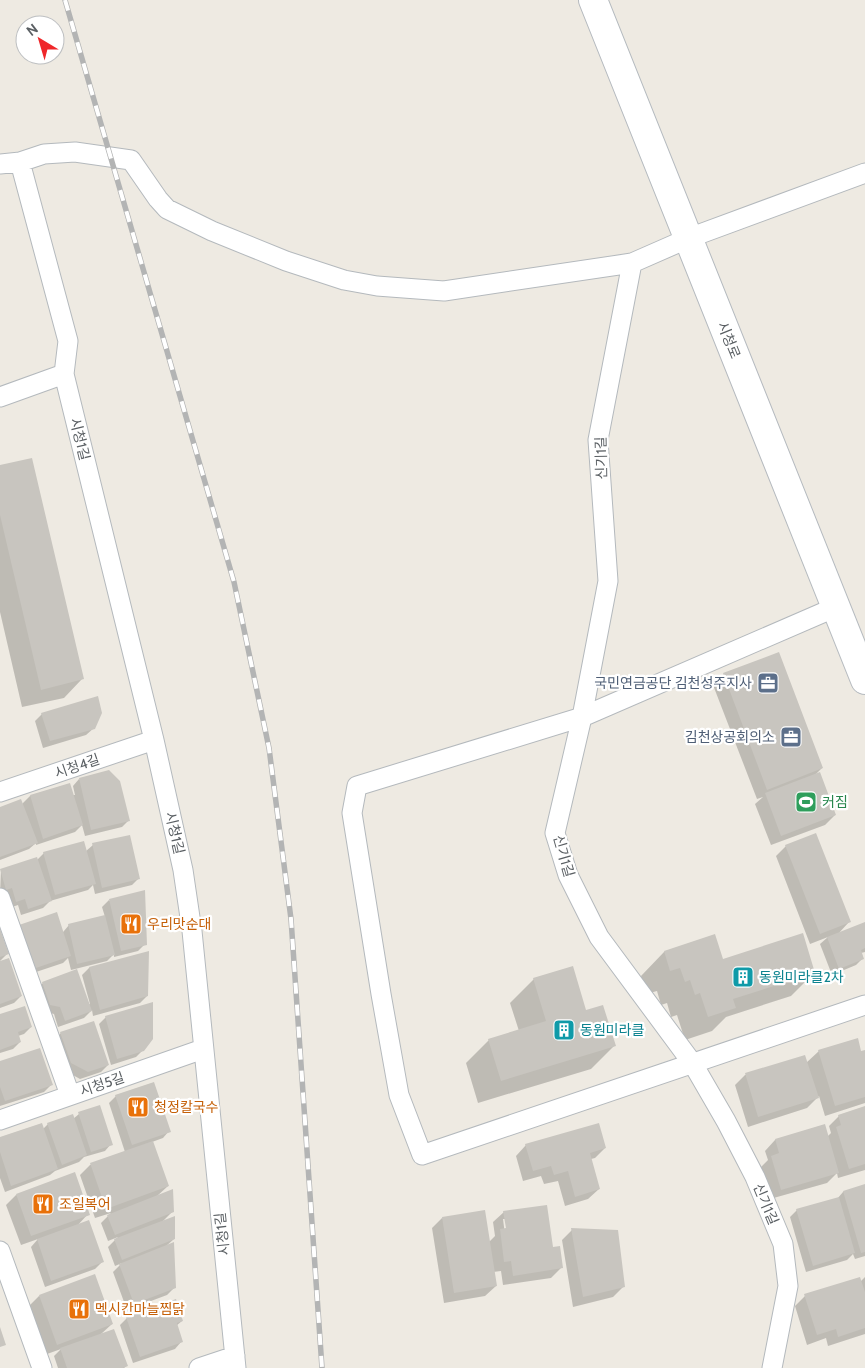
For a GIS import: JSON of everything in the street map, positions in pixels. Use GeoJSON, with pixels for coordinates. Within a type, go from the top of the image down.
{"type":"FeatureCollection","features":[{"type":"Feature","properties":{"kind":"street","name":"시청로"},"geometry":{"type":"LineString","coordinates":[[593,0],[865,680]]}},
{"type":"Feature","properties":{"kind":"street"},"geometry":{"type":"LineString","coordinates":[[0,164],[20,162],[44,154],[75,152],[131,160],[167,209],[212,231],[286,261],[344,280],[444,291],[632,262],[688,238],[865,173]]}},
{"type":"Feature","properties":{"kind":"street"},"geometry":{"type":"LineString","coordinates":[[0,397],[64,374],[68,341],[20,162]]}},
{"type":"Feature","properties":{"kind":"street","name":"신기1길"},"geometry":{"type":"LineString","coordinates":[[632,262],[598,440],[608,581],[582,716],[555,833],[568,875],[598,937],[692,1064],[755,1177],[784,1244],[788,1286],[772,1368]]}},
{"type":"Feature","properties":{"kind":"street","name":"시청1길"},"geometry":{"type":"LineString","coordinates":[[64,374],[154,740],[183,870],[192,931],[235,1362]]}},
{"type":"Feature","properties":{"kind":"street"},"geometry":{"type":"LineString","coordinates":[[836,607],[582,716],[357,786],[352,813],[399,1096],[422,1155],[865,1005]]}},
{"type":"Feature","properties":{"kind":"street","name":"시청4길"},"geometry":{"type":"LineString","coordinates":[[0,792],[154,740]]}},
{"type":"Feature","properties":{"kind":"street"},"geometry":{"type":"LineString","coordinates":[[0,898],[70,1095]]}},
{"type":"Feature","properties":{"kind":"street","name":"시청5길"},"geometry":{"type":"LineString","coordinates":[[0,1120],[203,1049]]}},
{"type":"Feature","properties":{"kind":"street"},"geometry":{"type":"LineString","coordinates":[[0,1251],[3,1271],[42,1368]]}},
{"type":"Feature","properties":{"kind":"street"},"geometry":{"type":"LineString","coordinates":[[199,1368],[235,1362]]}},
{"type":"Feature","properties":{"kind":"building"},"geometry":{"type":"Polygon","coordinates":[[[32,458],[84,679],[41,690],[0,515],[0,465],[32,458]]]}},
{"type":"Feature","properties":{"kind":"building"},"geometry":{"type":"Polygon","coordinates":[[[779,652],[823,768],[767,790],[723,673],[779,652]]]}},
{"type":"Feature","properties":{"kind":"building"},"geometry":{"type":"Polygon","coordinates":[[[98,696],[102,713],[95,729],[50,741],[41,713],[98,696]]]}},
{"type":"Feature","properties":{"kind":"building"},"geometry":{"type":"Polygon","coordinates":[[[109,770],[120,781],[130,821],[91,830],[79,778],[109,770]]]}},
{"type":"Feature","properties":{"kind":"building"},"geometry":{"type":"Polygon","coordinates":[[[820,772],[836,815],[781,836],[765,793],[820,772]]]}},
{"type":"Feature","properties":{"kind":"building"},"geometry":{"type":"Polygon","coordinates":[[[70,783],[83,825],[43,839],[30,795],[70,783]]]}},
{"type":"Feature","properties":{"kind":"building"},"geometry":{"type":"Polygon","coordinates":[[[21,799],[38,843],[0,857],[0,807],[21,799]]]}},
{"type":"Feature","properties":{"kind":"building"},"geometry":{"type":"Polygon","coordinates":[[[816,833],[851,922],[820,934],[785,845],[816,833]]]}},
{"type":"Feature","properties":{"kind":"building"},"geometry":{"type":"Polygon","coordinates":[[[130,835],[140,879],[102,888],[92,843],[130,835]]]}},
{"type":"Feature","properties":{"kind":"building"},"geometry":{"type":"Polygon","coordinates":[[[84,841],[96,884],[55,895],[43,852],[84,841]]]}},
{"type":"Feature","properties":{"kind":"building"},"geometry":{"type":"Polygon","coordinates":[[[37,857],[52,901],[28,909],[25,899],[16,902],[12,888],[6,890],[0,869],[37,857]]]}},
{"type":"Feature","properties":{"kind":"building"},"geometry":{"type":"Polygon","coordinates":[[[145,890],[147,945],[121,951],[109,899],[145,890]]]}},
{"type":"Feature","properties":{"kind":"building"},"geometry":{"type":"Polygon","coordinates":[[[57,912],[71,956],[33,969],[19,925],[57,912]]]}},
{"type":"Feature","properties":{"kind":"building"},"geometry":{"type":"Polygon","coordinates":[[[105,915],[115,955],[77,964],[68,924],[105,915]]]}},
{"type":"Feature","properties":{"kind":"building"},"geometry":{"type":"Polygon","coordinates":[[[865,922],[865,948],[861,950],[864,959],[839,969],[827,937],[865,922]]]}},
{"type":"Feature","properties":{"kind":"building"},"geometry":{"type":"Polygon","coordinates":[[[0,929],[9,954],[0,957],[0,929]]]}},
{"type":"Feature","properties":{"kind":"building","name":"동원미라클2차"},"geometry":{"type":"Polygon","coordinates":[[[803,933],[815,973],[733,999],[736,1008],[708,1017],[700,993],[695,995],[690,980],[685,982],[680,968],[670,971],[664,951],[715,934],[723,959],[803,933]]]}},
{"type":"Feature","properties":{"kind":"building"},"geometry":{"type":"Polygon","coordinates":[[[149,951],[148,996],[100,1010],[89,967],[149,951]]]}},
{"type":"Feature","properties":{"kind":"building"},"geometry":{"type":"Polygon","coordinates":[[[9,958],[22,996],[0,1004],[0,961],[9,958]]]}},
{"type":"Feature","properties":{"kind":"building","name":"동원미라클"},"geometry":{"type":"Polygon","coordinates":[[[573,966],[586,1010],[603,1005],[616,1046],[501,1081],[488,1039],[546,1021],[533,978],[573,966]]]}},
{"type":"Feature","properties":{"kind":"building"},"geometry":{"type":"Polygon","coordinates":[[[77,969],[92,1011],[65,1021],[60,1007],[50,1005],[42,982],[77,969]]]}},
{"type":"Feature","properties":{"kind":"building"},"geometry":{"type":"Polygon","coordinates":[[[153,1002],[153,1039],[144,1051],[117,1059],[105,1016],[153,1002]]]}},
{"type":"Feature","properties":{"kind":"building"},"geometry":{"type":"Polygon","coordinates":[[[25,1006],[32,1027],[18,1032],[21,1042],[0,1050],[0,1014],[25,1006]]]}},
{"type":"Feature","properties":{"kind":"building"},"geometry":{"type":"Polygon","coordinates":[[[94,1021],[109,1065],[88,1072],[71,1063],[60,1032],[94,1021]]]}},
{"type":"Feature","properties":{"kind":"building"},"geometry":{"type":"Polygon","coordinates":[[[858,1038],[861,1051],[865,1050],[865,1097],[835,1106],[818,1050],[858,1038]]]}},
{"type":"Feature","properties":{"kind":"building"},"geometry":{"type":"Polygon","coordinates":[[[40,1048],[53,1085],[5,1101],[0,1087],[0,1061],[40,1048]]]}},
{"type":"Feature","properties":{"kind":"building"},"geometry":{"type":"Polygon","coordinates":[[[805,1055],[819,1098],[758,1117],[745,1073],[805,1055]]]}},
{"type":"Feature","properties":{"kind":"building"},"geometry":{"type":"Polygon","coordinates":[[[154,1082],[171,1132],[132,1145],[115,1095],[154,1082]]]}},
{"type":"Feature","properties":{"kind":"building"},"geometry":{"type":"Polygon","coordinates":[[[100,1105],[113,1145],[91,1152],[78,1112],[100,1105]]]}},
{"type":"Feature","properties":{"kind":"building"},"geometry":{"type":"Polygon","coordinates":[[[865,1106],[865,1164],[849,1169],[836,1127],[841,1125],[838,1115],[865,1106]]]}},
{"type":"Feature","properties":{"kind":"building"},"geometry":{"type":"Polygon","coordinates":[[[73,1114],[87,1155],[62,1165],[47,1123],[73,1114]]]}},
{"type":"Feature","properties":{"kind":"building"},"geometry":{"type":"Polygon","coordinates":[[[42,1123],[58,1169],[11,1186],[0,1152],[0,1137],[42,1123]]]}},
{"type":"Feature","properties":{"kind":"building"},"geometry":{"type":"Polygon","coordinates":[[[599,1123],[606,1148],[590,1153],[600,1189],[575,1197],[568,1171],[554,1175],[551,1166],[533,1171],[525,1144],[599,1123]]]}},
{"type":"Feature","properties":{"kind":"building"},"geometry":{"type":"Polygon","coordinates":[[[825,1124],[839,1173],[781,1190],[771,1156],[779,1153],[775,1139],[825,1124]]]}},
{"type":"Feature","properties":{"kind":"building"},"geometry":{"type":"Polygon","coordinates":[[[153,1141],[169,1186],[106,1209],[90,1163],[153,1141]]]}},
{"type":"Feature","properties":{"kind":"building"},"geometry":{"type":"Polygon","coordinates":[[[75,1172],[90,1215],[31,1236],[16,1194],[75,1172]]]}},
{"type":"Feature","properties":{"kind":"building"},"geometry":{"type":"Polygon","coordinates":[[[865,1184],[865,1252],[861,1253],[843,1191],[865,1184]]]}},
{"type":"Feature","properties":{"kind":"building"},"geometry":{"type":"Polygon","coordinates":[[[173,1189],[174,1212],[115,1235],[107,1215],[173,1189]]]}},
{"type":"Feature","properties":{"kind":"building"},"geometry":{"type":"Polygon","coordinates":[[[839,1197],[855,1253],[813,1266],[796,1209],[839,1197]]]}},
{"type":"Feature","properties":{"kind":"building"},"geometry":{"type":"Polygon","coordinates":[[[547,1205],[553,1247],[560,1246],[563,1268],[513,1276],[511,1261],[504,1262],[500,1229],[506,1228],[503,1211],[547,1205]]]}},
{"type":"Feature","properties":{"kind":"building"},"geometry":{"type":"Polygon","coordinates":[[[485,1210],[497,1286],[454,1293],[442,1217],[485,1210]]]}},
{"type":"Feature","properties":{"kind":"building"},"geometry":{"type":"Polygon","coordinates":[[[175,1216],[175,1239],[122,1260],[114,1239],[175,1216]]]}},
{"type":"Feature","properties":{"kind":"building"},"geometry":{"type":"Polygon","coordinates":[[[89,1220],[104,1262],[51,1281],[37,1239],[89,1220]]]}},
{"type":"Feature","properties":{"kind":"building"},"geometry":{"type":"Polygon","coordinates":[[[571,1228],[618,1230],[625,1287],[583,1297],[571,1228]]]}},
{"type":"Feature","properties":{"kind":"building"},"geometry":{"type":"Polygon","coordinates":[[[174,1242],[176,1288],[134,1304],[119,1264],[174,1242]]]}},
{"type":"Feature","properties":{"kind":"building"},"geometry":{"type":"Polygon","coordinates":[[[95,1274],[113,1324],[57,1345],[39,1295],[95,1274]]]}},
{"type":"Feature","properties":{"kind":"building"},"geometry":{"type":"Polygon","coordinates":[[[860,1277],[865,1292],[865,1328],[838,1337],[836,1329],[817,1335],[804,1294],[860,1277]]]}},
{"type":"Feature","properties":{"kind":"building"},"geometry":{"type":"Polygon","coordinates":[[[176,1299],[183,1321],[177,1323],[183,1342],[140,1357],[126,1317],[176,1299]]]}},
{"type":"Feature","properties":{"kind":"building"},"geometry":{"type":"Polygon","coordinates":[[[0,1327],[6,1345],[0,1347],[0,1327]]]}},
{"type":"Feature","properties":{"kind":"building"},"geometry":{"type":"Polygon","coordinates":[[[114,1329],[128,1366],[123,1368],[67,1368],[60,1348],[114,1329]]]}},
{"type":"Feature","properties":{"kind":"railway"},"geometry":{"type":"LineString","coordinates":[[65,0],[234,582],[269,748],[291,919],[322,1368]]}},
{"type":"Feature","properties":{"kind":"place","name":"국민연금공단 김천성주지사"},"geometry":{"type":"Point","coordinates":[768,683]}},
{"type":"Feature","properties":{"kind":"place","name":"김천상공회의소"},"geometry":{"type":"Point","coordinates":[791,737]}},
{"type":"Feature","properties":{"kind":"place","name":"커짐"},"geometry":{"type":"Point","coordinates":[806,802]}},
{"type":"Feature","properties":{"kind":"place","name":"우리맛순대"},"geometry":{"type":"Point","coordinates":[131,924]}},
{"type":"Feature","properties":{"kind":"place","name":"동원미라클2차"},"geometry":{"type":"Point","coordinates":[743,977]}},
{"type":"Feature","properties":{"kind":"place","name":"동원미라클"},"geometry":{"type":"Point","coordinates":[564,1030]}},
{"type":"Feature","properties":{"kind":"place","name":"청정칼국수"},"geometry":{"type":"Point","coordinates":[138,1107]}},
{"type":"Feature","properties":{"kind":"place","name":"조일복어"},"geometry":{"type":"Point","coordinates":[43,1204]}},
{"type":"Feature","properties":{"kind":"place","name":"멕시칸마늘찜닭"},"geometry":{"type":"Point","coordinates":[79,1309]}}]}
